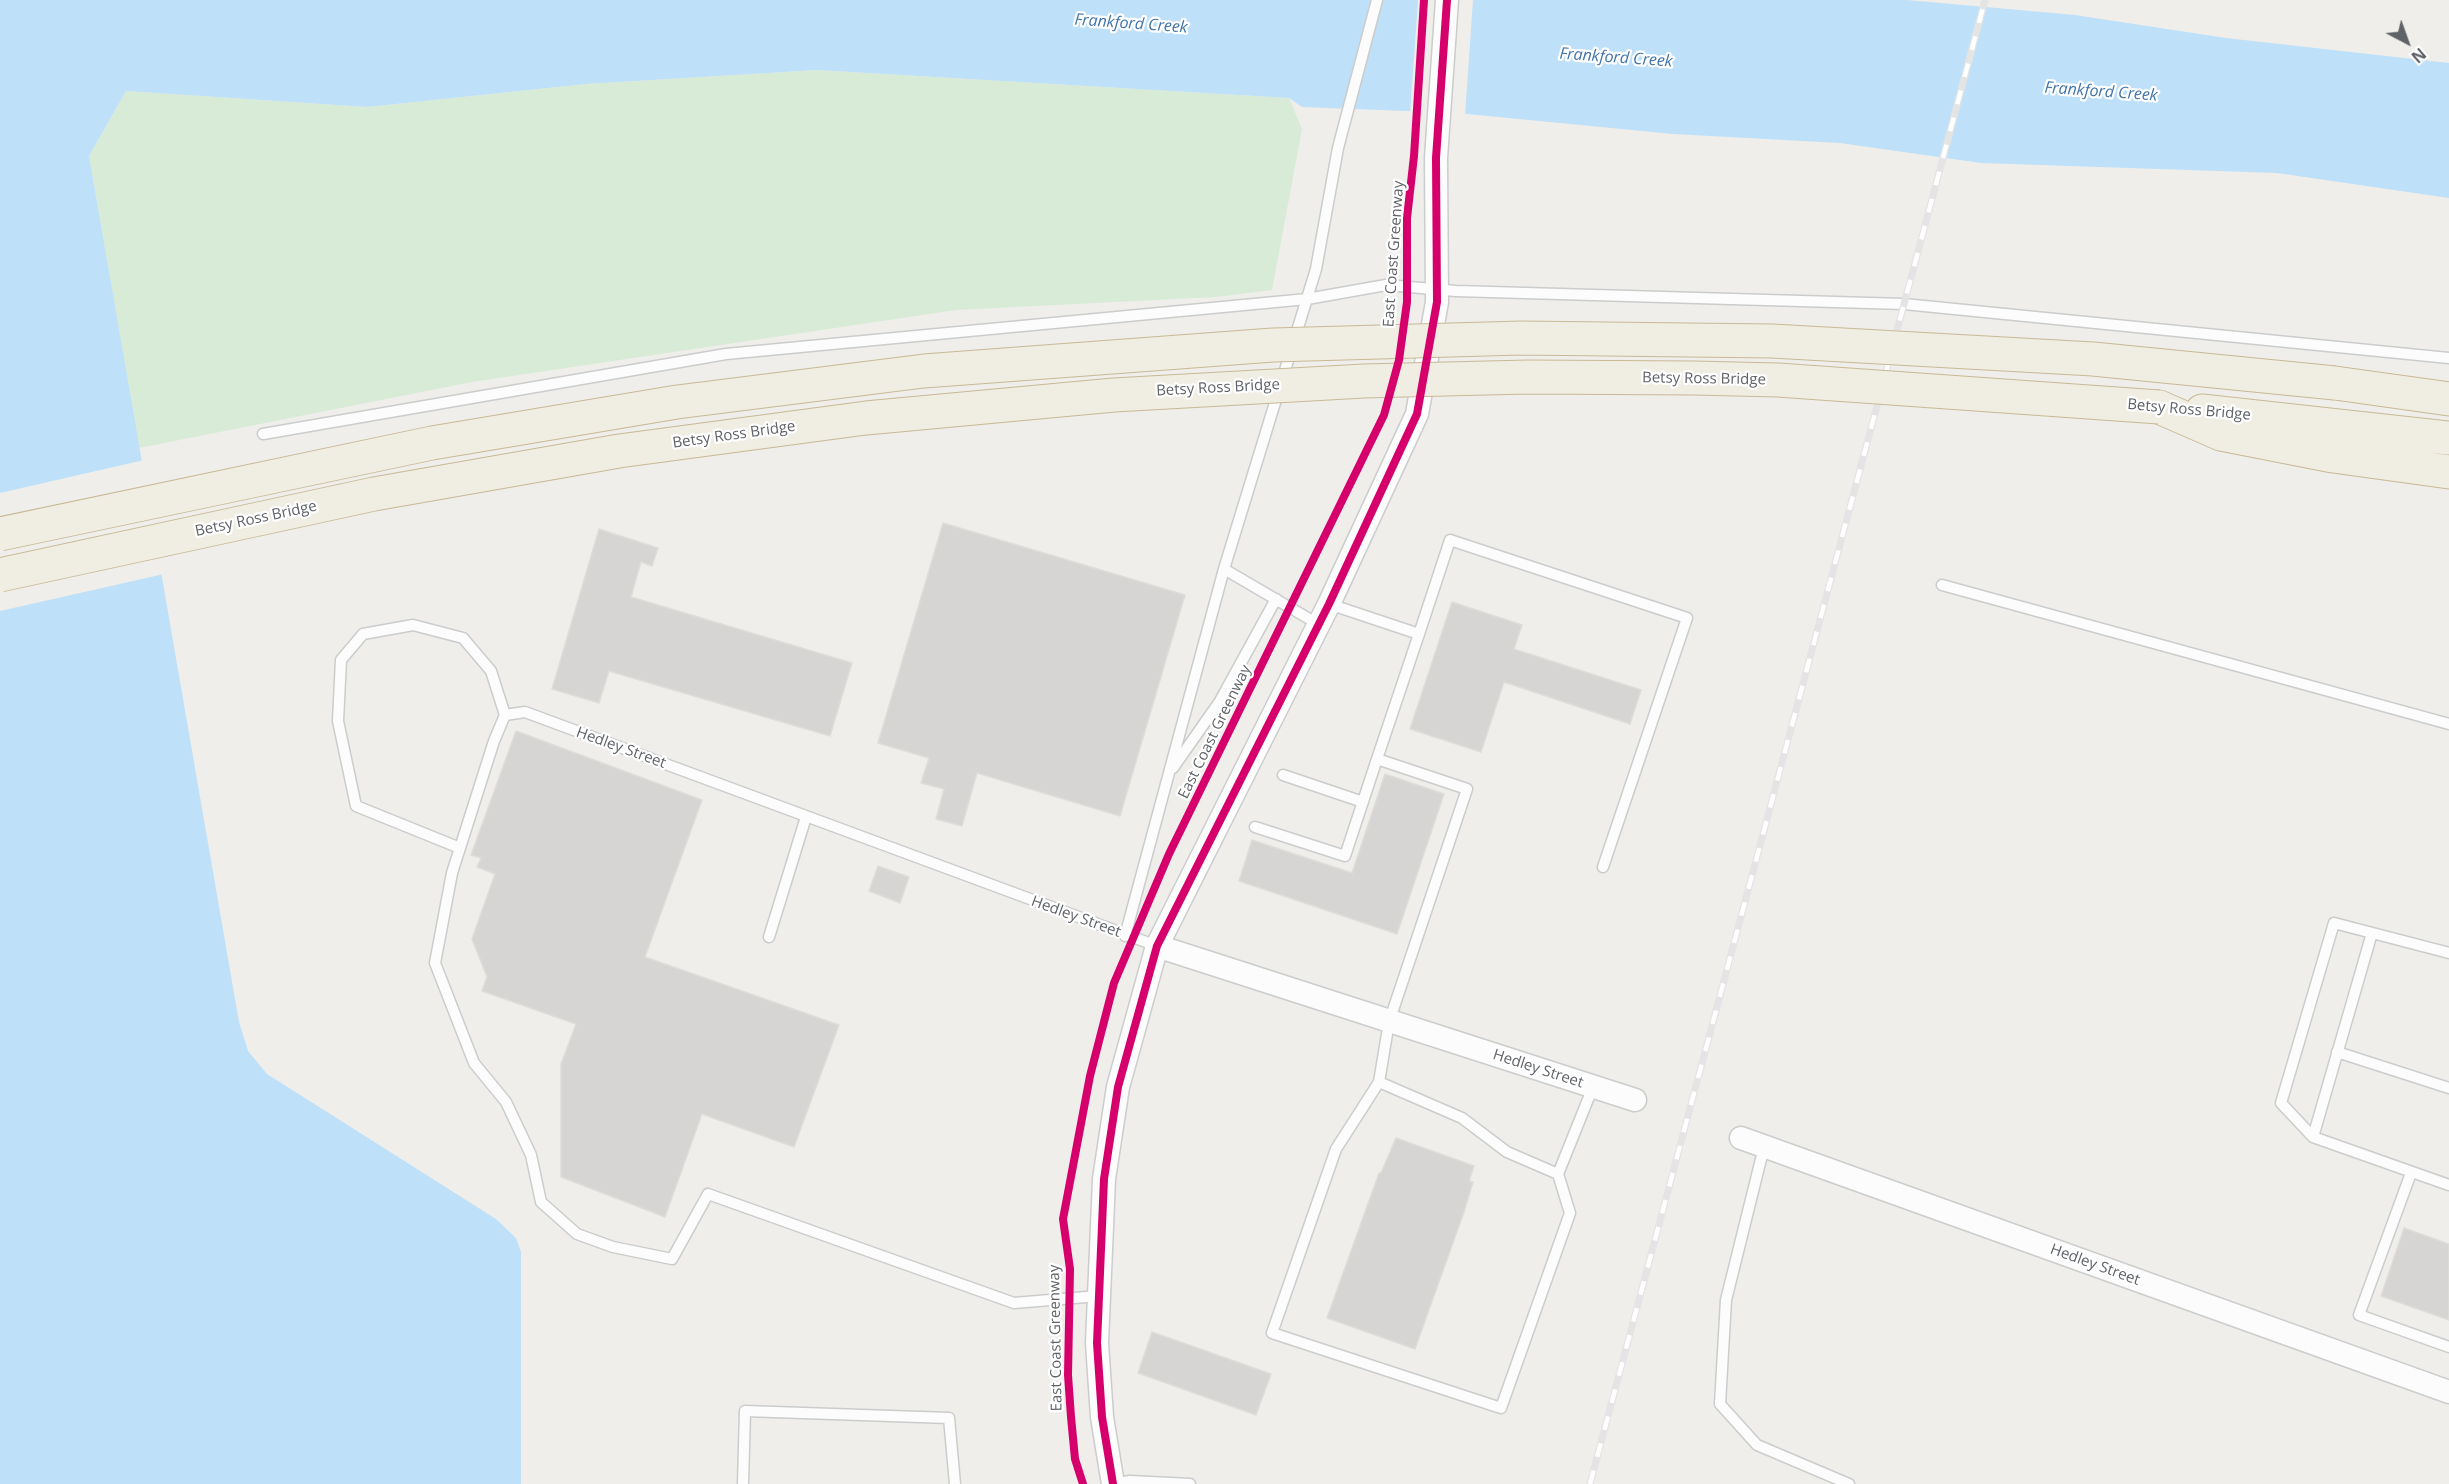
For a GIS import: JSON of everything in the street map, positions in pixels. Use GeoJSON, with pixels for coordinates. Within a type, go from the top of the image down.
{"type":"FeatureCollection","features":[{"type":"Feature","properties":{"kind":"highway"},"geometry":{"type":"LineString","coordinates":[[0,534],[364,456],[666,404],[924,371],[1252,346],[1545,338],[1772,341],[2093,359],[2335,383],[2449,399]]}},
{"type":"Feature","properties":{"kind":"highway","name":"Betsy Ross Bridge"},"geometry":{"type":"LineString","coordinates":[[0,575],[374,494],[608,453],[866,418],[1114,395],[1364,381],[1528,377],[1778,380],[2159,406],[2449,438]]}},
{"type":"Feature","properties":{"kind":"highway"},"geometry":{"type":"LineString","coordinates":[[2335,383],[2449,380]]}},
{"type":"Feature","properties":{"kind":"highway"},"geometry":{"type":"LineString","coordinates":[[2159,406],[2221,434],[2333,456],[2449,472]]}},
{"type":"Feature","properties":{"kind":"street"},"geometry":{"type":"LineString","coordinates":[[1112,1484],[1101,1406],[1096,1343],[1104,1179],[1118,1087],[1157,946],[1329,604],[1417,414],[1437,290],[1436,158],[1447,0]]}},
{"type":"Feature","properties":{"kind":"street","name":"Hedley Street"},"geometry":{"type":"LineString","coordinates":[[1157,946],[1635,1100]]}},
{"type":"Feature","properties":{"kind":"street","name":"Hedley Street"},"geometry":{"type":"LineString","coordinates":[[1741,1138],[2449,1392]]}},
{"type":"Feature","properties":{"kind":"lane"},"geometry":{"type":"LineString","coordinates":[[1125,936],[1224,569],[1316,269],[1338,148],[1377,0]]}},
{"type":"Feature","properties":{"kind":"lane"},"geometry":{"type":"LineString","coordinates":[[263,434],[726,354],[1307,299],[1386,285],[1437,290],[1904,304],[2449,358]]}},
{"type":"Feature","properties":{"kind":"lane"},"geometry":{"type":"LineString","coordinates":[[1255,827],[1345,856],[1450,540],[1687,618],[1604,867]]}},
{"type":"Feature","properties":{"kind":"lane"},"geometry":{"type":"LineString","coordinates":[[1224,569],[1318,624]]}},
{"type":"Feature","properties":{"kind":"lane"},"geometry":{"type":"LineString","coordinates":[[1942,585],[2449,724]]}},
{"type":"Feature","properties":{"kind":"lane"},"geometry":{"type":"LineString","coordinates":[[1169,774],[1220,701],[1276,599]]}},
{"type":"Feature","properties":{"kind":"lane"},"geometry":{"type":"LineString","coordinates":[[1329,604],[1419,634]]}},
{"type":"Feature","properties":{"kind":"lane"},"geometry":{"type":"LineString","coordinates":[[460,848],[356,806],[338,721],[341,660],[363,634],[413,625],[463,638],[490,671],[505,714],[494,741],[460,848],[452,873],[435,963],[474,1062],[506,1102],[531,1155],[541,1202],[577,1234],[613,1247],[672,1259],[708,1194],[1014,1303],[1098,1296]]}},
{"type":"Feature","properties":{"kind":"lane","name":"Hedley Street"},"geometry":{"type":"LineString","coordinates":[[505,714],[525,712],[1157,946]]}},
{"type":"Feature","properties":{"kind":"lane"},"geometry":{"type":"LineString","coordinates":[[1377,759],[1467,789],[1389,1022],[1379,1082],[1335,1149],[1272,1333],[1501,1408],[1570,1213],[1558,1174],[1593,1087]]}},
{"type":"Feature","properties":{"kind":"lane"},"geometry":{"type":"LineString","coordinates":[[1283,776],[1363,802]]}},
{"type":"Feature","properties":{"kind":"lane"},"geometry":{"type":"LineString","coordinates":[[769,937],[806,817]]}},
{"type":"Feature","properties":{"kind":"lane"},"geometry":{"type":"LineString","coordinates":[[2449,953],[2334,923],[2281,1103],[2313,1137],[2449,1185]]}},
{"type":"Feature","properties":{"kind":"lane"},"geometry":{"type":"LineString","coordinates":[[2313,1137],[2372,933]]}},
{"type":"Feature","properties":{"kind":"lane"},"geometry":{"type":"LineString","coordinates":[[2337,1052],[2449,1088]]}},
{"type":"Feature","properties":{"kind":"lane"},"geometry":{"type":"LineString","coordinates":[[1379,1082],[1462,1118],[1507,1152],[1558,1174]]}},
{"type":"Feature","properties":{"kind":"lane"},"geometry":{"type":"LineString","coordinates":[[1764,1147],[1726,1300],[1720,1404],[1757,1445],[1849,1484]]}},
{"type":"Feature","properties":{"kind":"lane"},"geometry":{"type":"LineString","coordinates":[[2411,1173],[2359,1315],[2449,1347]]}},
{"type":"Feature","properties":{"kind":"lane"},"geometry":{"type":"LineString","coordinates":[[743,1484],[745,1411],[949,1418],[955,1484]]}},
{"type":"Feature","properties":{"kind":"lane"},"geometry":{"type":"LineString","coordinates":[[1112,1484],[1140,1481],[1190,1484]]}},
{"type":"Feature","properties":{"kind":"green space"},"geometry":{"type":"Polygon","coordinates":[[[817,70],[1289,98],[1302,129],[1272,290],[1216,297],[956,310],[472,382],[139,448],[89,156],[126,91],[367,107],[586,84],[817,70]]]}},
{"type":"Feature","properties":{"kind":"water","name":"Frankford Creek"},"geometry":{"type":"Polygon","coordinates":[[[0,0],[1907,0],[2075,15],[2226,38],[2449,63],[2449,198],[2277,173],[1981,163],[1840,143],[1673,134],[1457,113],[1302,107],[1289,98],[817,70],[586,84],[367,107],[126,91],[89,156],[239,1022],[248,1051],[267,1074],[496,1219],[516,1238],[521,1252],[521,1484],[0,1484],[0,0]]]}},
{"type":"Feature","properties":{"kind":"pier"},"geometry":{"type":"Polygon","coordinates":[[[1418,0],[1473,0],[1465,116],[1410,114],[1418,0]]]}},
{"type":"Feature","properties":{"kind":"pier"},"geometry":{"type":"Polygon","coordinates":[[[144,460],[164,574],[0,611],[0,493],[144,460]]]}},
{"type":"Feature","properties":{"kind":"building"},"geometry":{"type":"Polygon","coordinates":[[[943,523],[1185,595],[1120,816],[977,773],[962,826],[936,819],[944,789],[921,783],[929,758],[878,743],[943,523]]]}},
{"type":"Feature","properties":{"kind":"building"},"geometry":{"type":"Polygon","coordinates":[[[599,529],[658,548],[652,566],[641,562],[631,597],[852,663],[830,736],[609,671],[599,703],[552,689],[599,529]]]}},
{"type":"Feature","properties":{"kind":"building"},"geometry":{"type":"Polygon","coordinates":[[[1452,602],[1522,625],[1514,649],[1641,690],[1630,724],[1504,682],[1481,752],[1410,729],[1452,602]]]}},
{"type":"Feature","properties":{"kind":"building"},"geometry":{"type":"Polygon","coordinates":[[[516,731],[702,800],[645,957],[839,1025],[794,1147],[702,1114],[665,1217],[561,1177],[561,1064],[576,1024],[482,991],[487,977],[472,939],[495,874],[477,867],[481,858],[471,855],[516,731]]]}},
{"type":"Feature","properties":{"kind":"building"},"geometry":{"type":"Polygon","coordinates":[[[1385,774],[1444,794],[1397,934],[1239,881],[1252,840],[1352,873],[1385,774]]]}},
{"type":"Feature","properties":{"kind":"building"},"geometry":{"type":"Polygon","coordinates":[[[878,866],[909,877],[900,903],[869,891],[878,866]]]}},
{"type":"Feature","properties":{"kind":"building"},"geometry":{"type":"Polygon","coordinates":[[[1396,1138],[1474,1166],[1469,1181],[1473,1182],[1464,1212],[1415,1349],[1327,1318],[1379,1173],[1396,1138]]]}},
{"type":"Feature","properties":{"kind":"building"},"geometry":{"type":"Polygon","coordinates":[[[2404,1228],[2449,1244],[2449,1320],[2381,1296],[2404,1228]]]}},
{"type":"Feature","properties":{"kind":"building"},"geometry":{"type":"Polygon","coordinates":[[[1152,1332],[1271,1374],[1256,1415],[1138,1373],[1152,1332]]]}},
{"type":"Feature","properties":{"kind":"railway"},"geometry":{"type":"LineString","coordinates":[[1590,1484],[1985,0]]}},
{"type":"Feature","properties":{"kind":"cycle path","name":"East Coast Greenway"},"geometry":{"type":"LineString","coordinates":[[1083,1484],[1075,1459],[1071,1417],[1068,1375],[1070,1269],[1063,1219],[1090,1076],[1114,983],[1169,854],[1384,415],[1399,360],[1407,302],[1407,218],[1414,156],[1424,0]]}},
{"type":"Feature","properties":{"kind":"cycle path"},"geometry":{"type":"LineString","coordinates":[[1113,1484],[1102,1417],[1097,1343],[1104,1179],[1118,1087],[1157,946],[1329,604],[1417,414],[1437,302],[1436,158],[1447,0]]}}]}
